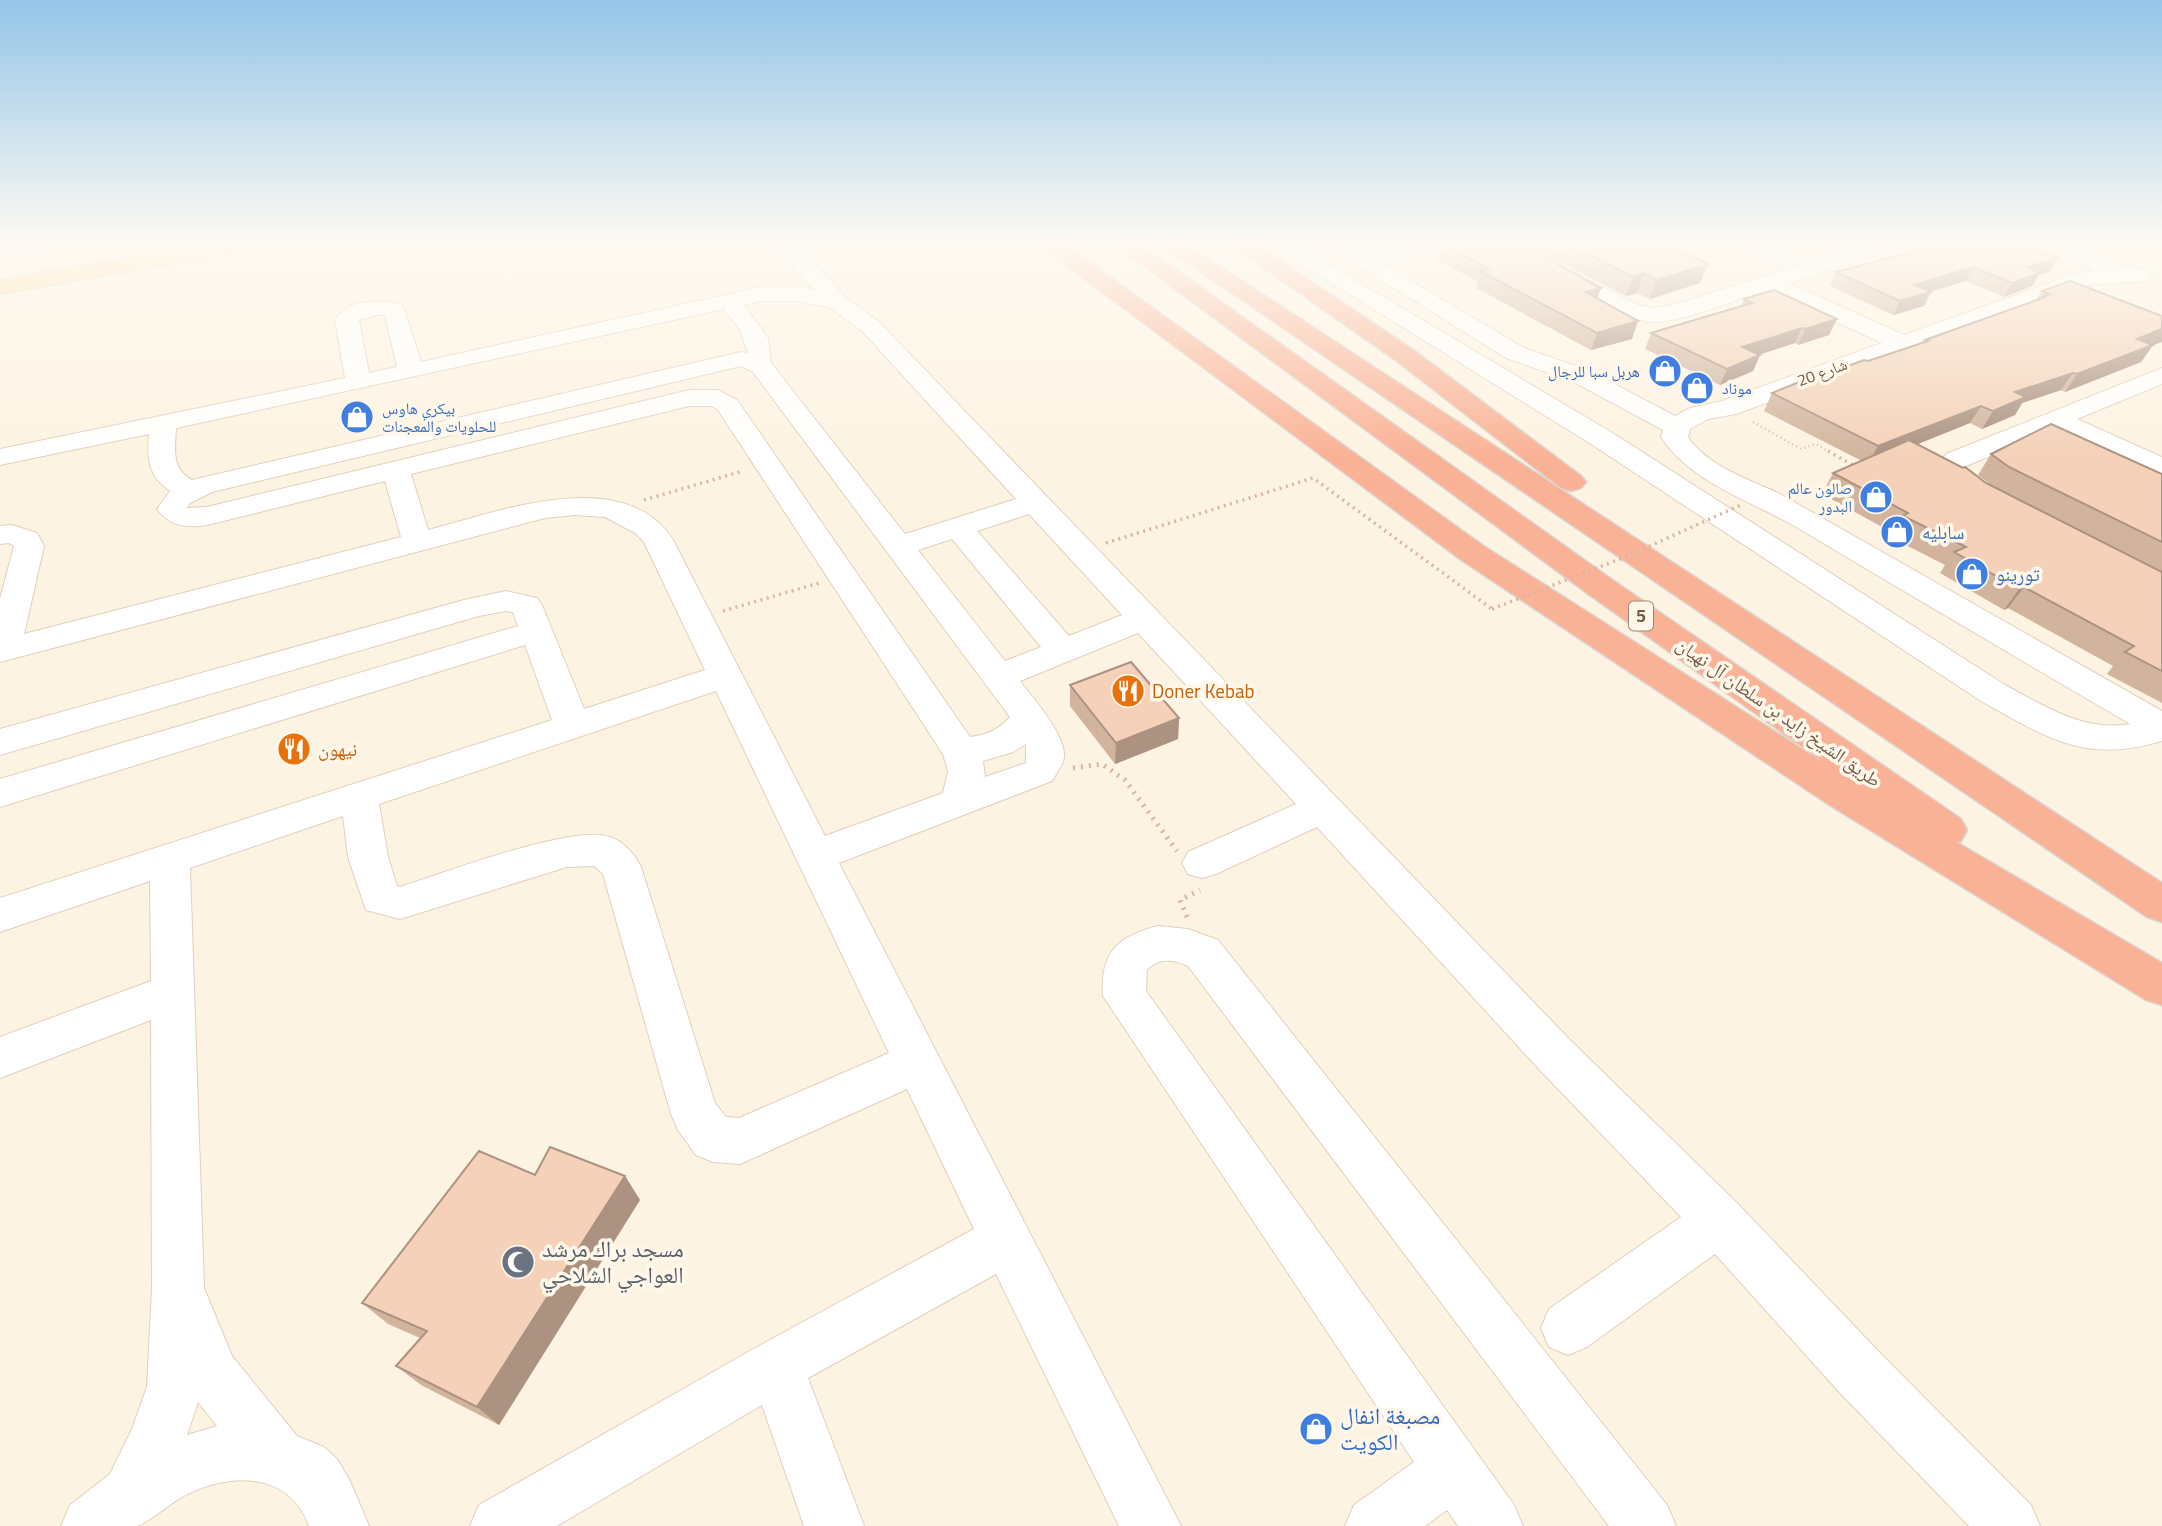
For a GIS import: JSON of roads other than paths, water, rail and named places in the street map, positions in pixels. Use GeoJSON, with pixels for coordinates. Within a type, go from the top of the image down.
{"type":"FeatureCollection","features":[{"type":"Feature","properties":{"kind":"highway"},"geometry":{"type":"LineString","coordinates":[[1147,315],[1471,552],[1842,794],[2162,986]]}},
{"type":"Feature","properties":{"kind":"highway","name":"طريق الشيخ زايد بن سلطان آل نهيان"},"geometry":{"type":"LineString","coordinates":[[1224,315],[1587,578],[2162,980]]}},
{"type":"Feature","properties":{"kind":"highway"},"geometry":{"type":"LineString","coordinates":[[1278,315],[2162,905]]}},
{"type":"Feature","properties":{"kind":"highway"},"geometry":{"type":"LineString","coordinates":[[1347,315],[1407,357],[1560,474],[1974,779]]}},
{"type":"Feature","properties":{"kind":"street"},"geometry":{"type":"LineString","coordinates":[[350,315],[347,320],[358,382]]}},
{"type":"Feature","properties":{"kind":"street"},"geometry":{"type":"LineString","coordinates":[[395,315],[411,371]]}},
{"type":"Feature","properties":{"kind":"street"},"geometry":{"type":"LineString","coordinates":[[0,457],[665,315]]}},
{"type":"Feature","properties":{"kind":"street"},"geometry":{"type":"LineString","coordinates":[[740,315],[758,341],[761,352],[759,363]]}},
{"type":"Feature","properties":{"kind":"street"},"geometry":{"type":"LineString","coordinates":[[855,315],[870,326],[1555,1054],[2010,1526]]}},
{"type":"Feature","properties":{"kind":"street"},"geometry":{"type":"LineString","coordinates":[[1397,315],[1601,438],[1993,693],[2058,727],[2098,738],[2123,738],[2162,728]]}},
{"type":"Feature","properties":{"kind":"street"},"geometry":{"type":"LineString","coordinates":[[1453,315],[1515,353],[1581,376],[1676,427],[1677,441],[1687,456],[1742,495],[2162,728]]}},
{"type":"Feature","properties":{"kind":"street"},"geometry":{"type":"LineString","coordinates":[[1840,315],[1900,343]]}},
{"type":"Feature","properties":{"kind":"street","name":"شارع 20"},"geometry":{"type":"LineString","coordinates":[[1676,427],[1692,415],[1722,409],[1980,315]]}},
{"type":"Feature","properties":{"kind":"street"},"geometry":{"type":"LineString","coordinates":[[814,856],[956,803],[1039,772],[1046,759],[1045,745],[1000,676],[759,363],[733,360],[663,390],[396,470],[207,516],[183,518],[172,509],[174,503],[190,491],[663,390],[710,396],[725,401],[960,750],[968,770],[963,792],[956,803]]}},
{"type":"Feature","properties":{"kind":"street"},"geometry":{"type":"LineString","coordinates":[[2008,508],[1984,496],[1949,470],[1956,460],[2056,419],[2154,385]]}},
{"type":"Feature","properties":{"kind":"street"},"geometry":{"type":"LineString","coordinates":[[1612,391],[1722,409]]}},
{"type":"Feature","properties":{"kind":"street"},"geometry":{"type":"LineString","coordinates":[[728,405],[752,397],[786,397]]}},
{"type":"Feature","properties":{"kind":"street"},"geometry":{"type":"LineString","coordinates":[[1722,409],[1702,429],[1700,443],[1742,495]]}},
{"type":"Feature","properties":{"kind":"street"},"geometry":{"type":"LineString","coordinates":[[2056,419],[2162,467]]}},
{"type":"Feature","properties":{"kind":"street"},"geometry":{"type":"LineString","coordinates":[[163,422],[163,468],[171,481],[190,491]]}},
{"type":"Feature","properties":{"kind":"street"},"geometry":{"type":"LineString","coordinates":[[396,470],[417,542]]}},
{"type":"Feature","properties":{"kind":"street"},"geometry":{"type":"LineString","coordinates":[[2162,475],[2162,484]]}},
{"type":"Feature","properties":{"kind":"street"},"geometry":{"type":"LineString","coordinates":[[899,546],[1036,502]]}},
{"type":"Feature","properties":{"kind":"street"},"geometry":{"type":"LineString","coordinates":[[0,535],[12,534],[26,539],[29,545],[12,572],[1,651],[544,509],[586,506],[617,510],[641,522],[657,538],[1006,1240],[1152,1526]]}},
{"type":"Feature","properties":{"kind":"street"},"geometry":{"type":"LineString","coordinates":[[958,527],[1063,651]]}},
{"type":"Feature","properties":{"kind":"street"},"geometry":{"type":"LineString","coordinates":[[0,742],[506,601],[526,605],[573,727]]}},
{"type":"Feature","properties":{"kind":"street"},"geometry":{"type":"LineString","coordinates":[[1000,676],[1145,618]]}},
{"type":"Feature","properties":{"kind":"street"},"geometry":{"type":"LineString","coordinates":[[0,793],[536,631]]}},
{"type":"Feature","properties":{"kind":"street"},"geometry":{"type":"LineString","coordinates":[[0,915],[724,676]]}},
{"type":"Feature","properties":{"kind":"street"},"geometry":{"type":"LineString","coordinates":[[960,750],[997,744],[1017,733],[1029,717]]}},
{"type":"Feature","properties":{"kind":"street"},"geometry":{"type":"LineString","coordinates":[[359,798],[368,857],[380,898],[390,901],[400,903],[567,852],[603,850],[621,867],[695,1114],[713,1139],[740,1141],[917,1062]]}},
{"type":"Feature","properties":{"kind":"street"},"geometry":{"type":"LineString","coordinates":[[1193,867],[1324,808]]}},
{"type":"Feature","properties":{"kind":"street"},"geometry":{"type":"LineString","coordinates":[[111,1510],[157,1441],[175,1387],[178,1289],[170,861]]}},
{"type":"Feature","properties":{"kind":"street"},"geometry":{"type":"LineString","coordinates":[[1493,1526],[1125,996],[1122,982],[1124,968],[1132,956],[1143,947],[1173,942],[1203,953],[1646,1526]]}},
{"type":"Feature","properties":{"kind":"street"},"geometry":{"type":"LineString","coordinates":[[0,1058],[172,992]]}},
{"type":"Feature","properties":{"kind":"street"},"geometry":{"type":"LineString","coordinates":[[1568,1328],[1719,1222]]}},
{"type":"Feature","properties":{"kind":"street"},"geometry":{"type":"LineString","coordinates":[[496,1523],[1006,1240]]}},
{"type":"Feature","properties":{"kind":"street"},"geometry":{"type":"LineString","coordinates":[[178,1289],[212,1375],[243,1410],[276,1455]]}},
{"type":"Feature","properties":{"kind":"street"},"geometry":{"type":"LineString","coordinates":[[776,1366],[834,1526]]}},
{"type":"Feature","properties":{"kind":"street"},"geometry":{"type":"LineString","coordinates":[[111,1510],[183,1465],[232,1453],[276,1455],[305,1469],[326,1494],[339,1526]]}},
{"type":"Feature","properties":{"kind":"street"},"geometry":{"type":"LineString","coordinates":[[1375,1526],[1453,1469]]}},
{"type":"Feature","properties":{"kind":"place","name":"هربل سبا للرجال"},"geometry":{"type":"Point","coordinates":[1665,371]}},
{"type":"Feature","properties":{"kind":"place","name":"موناد"},"geometry":{"type":"Point","coordinates":[1697,388]}},
{"type":"Feature","properties":{"kind":"place","name":"بيكري هاوس للحلويات والمعجنات"},"geometry":{"type":"Point","coordinates":[357,417]}},
{"type":"Feature","properties":{"kind":"place","name":"صالون عالم البدور"},"geometry":{"type":"Point","coordinates":[1876,497]}},
{"type":"Feature","properties":{"kind":"place","name":"سابليه"},"geometry":{"type":"Point","coordinates":[1897,532]}},
{"type":"Feature","properties":{"kind":"place","name":"تورينو"},"geometry":{"type":"Point","coordinates":[1972,574]}},
{"type":"Feature","properties":{"kind":"place","name":"Doner Kebab"},"geometry":{"type":"Point","coordinates":[1128,691]}},
{"type":"Feature","properties":{"kind":"place","name":"نيهون"},"geometry":{"type":"Point","coordinates":[294,749]}},
{"type":"Feature","properties":{"kind":"place","name":"مسجد براك مرشد العواجي الشلاحي"},"geometry":{"type":"Point","coordinates":[518,1262]}},
{"type":"Feature","properties":{"kind":"place","name":"مصبغة انفال الكويت"},"geometry":{"type":"Point","coordinates":[1316,1429]}}]}
